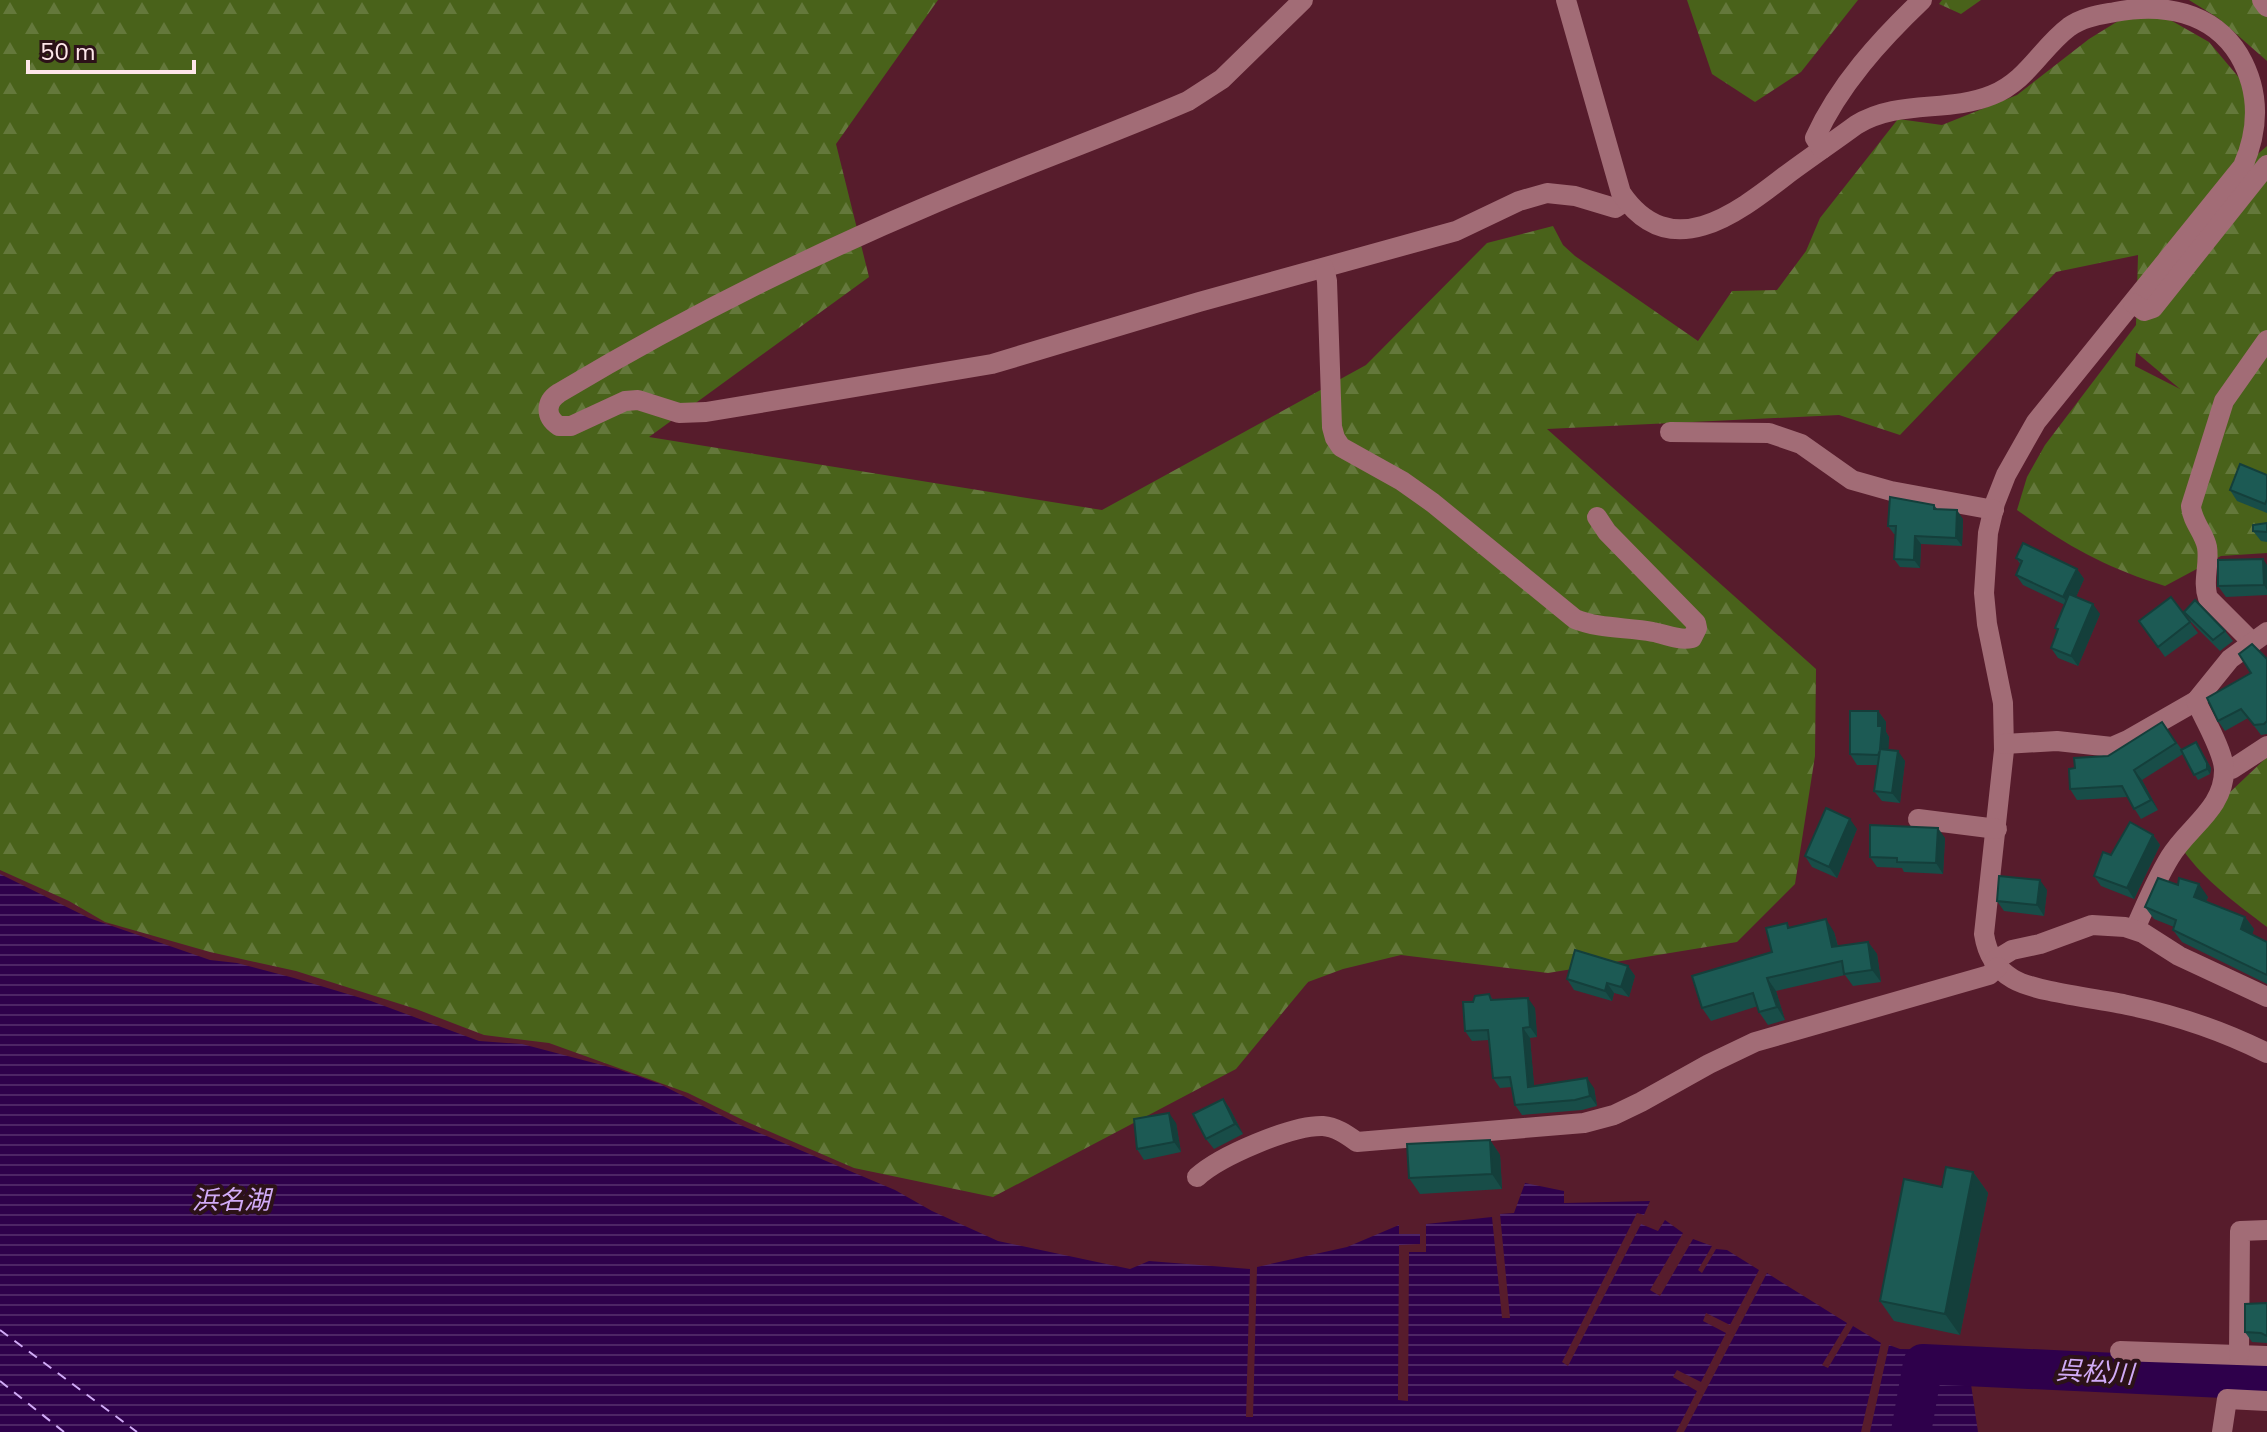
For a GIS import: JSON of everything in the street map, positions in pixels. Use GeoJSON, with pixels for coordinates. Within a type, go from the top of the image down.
{"type":"FeatureCollection","features":[{"type":"Feature","properties":{"kind":"street"},"geometry":{"type":"LineString","coordinates":[[1303,0],[1222,79],[1188,101],[907,215],[747,288],[639,345],[559,393],[550,401],[548,412],[554,423],[565,427],[625,401],[638,400],[692,414],[960,371],[1456,231],[1532,196],[1561,194],[1615,208],[1626,201]]}},
{"type":"Feature","properties":{"kind":"street"},"geometry":{"type":"LineString","coordinates":[[1566,0],[1616,182],[1636,212],[1670,228],[1699,227],[1730,216],[1822,149],[1877,114],[1959,104],[1996,94],[2027,73],[2067,29],[2088,17],[2151,7],[2167,8],[2199,19],[2225,39],[2244,65],[2254,96],[2255,132],[2243,166],[2036,422],[2006,475],[1994,510],[1984,563],[1984,593],[2003,703],[2004,744],[1985,924],[1986,945],[1996,964],[2021,983],[2174,1016],[2226,1034],[2267,1053]]}},
{"type":"Feature","properties":{"kind":"street"},"geometry":{"type":"LineString","coordinates":[[1822,149],[1815,138],[1825,116],[1885,36],[1922,0]]}},
{"type":"Feature","properties":{"kind":"street"},"geometry":{"type":"LineString","coordinates":[[2262,0],[2267,7]]}},
{"type":"Feature","properties":{"kind":"street"},"geometry":{"type":"LineString","coordinates":[[2133,303],[2144,311],[2153,308],[2267,165]]}},
{"type":"Feature","properties":{"kind":"street"},"geometry":{"type":"LineString","coordinates":[[1324,268],[1332,427],[1341,447],[1426,497],[1575,619],[1686,640],[1692,638],[1696,623],[1607,532],[1597,517]]}},
{"type":"Feature","properties":{"kind":"street"},"geometry":{"type":"LineString","coordinates":[[2004,744],[2066,741],[2112,747],[2196,701],[2230,659],[2259,637],[2208,598],[2205,589],[2207,549],[2191,506],[2224,401],[2267,340]]}},
{"type":"Feature","properties":{"kind":"street"},"geometry":{"type":"LineString","coordinates":[[1670,432],[1769,433],[1801,444],[1852,480],[1891,491],[1994,510]]}},
{"type":"Feature","properties":{"kind":"street"},"geometry":{"type":"LineString","coordinates":[[2135,929],[2171,854],[2186,834],[2213,808],[2224,769],[2196,701]]}},
{"type":"Feature","properties":{"kind":"street"},"geometry":{"type":"LineString","coordinates":[[2224,769],[2232,769],[2267,746]]}},
{"type":"Feature","properties":{"kind":"street"},"geometry":{"type":"LineString","coordinates":[[1918,819],[1997,829]]}},
{"type":"Feature","properties":{"kind":"street"},"geometry":{"type":"LineString","coordinates":[[1197,1177],[1209,1166],[1272,1137],[1314,1127],[1333,1128],[1357,1142],[1584,1123],[1614,1115],[1755,1042],[1989,975],[2012,950],[2040,944],[2092,925],[2135,929],[2179,956],[2267,997]]}},
{"type":"Feature","properties":{"kind":"street"},"geometry":{"type":"LineString","coordinates":[[2239,1355],[2240,1231],[2267,1230]]}},
{"type":"Feature","properties":{"kind":"street"},"geometry":{"type":"LineString","coordinates":[[2120,1351],[2267,1356]]}},
{"type":"Feature","properties":{"kind":"street"},"geometry":{"type":"LineString","coordinates":[[2222,1432],[2227,1399],[2267,1401]]}},
{"type":"Feature","properties":{"kind":"green space"},"geometry":{"type":"Polygon","coordinates":[[[0,0],[938,0],[836,144],[869,277],[649,437],[1102,510],[1366,365],[1487,243],[1553,226],[1563,245],[1575,256],[1698,341],[1732,291],[1777,290],[1806,251],[1820,218],[1898,119],[1942,125],[2017,95],[2089,39],[2123,18],[2158,13],[2209,42],[2246,86],[2245,165],[2267,146],[2267,553],[2221,556],[2165,586],[2088,555],[2017,510],[2027,477],[2045,445],[2136,325],[2138,255],[2056,272],[1900,435],[1839,415],[1547,429],[1816,669],[1815,756],[1795,884],[1737,942],[1548,973],[1401,955],[1343,969],[1308,982],[1236,1069],[993,1197],[854,1168],[688,1093],[549,1043],[484,1035],[416,1009],[296,971],[210,952],[105,922],[69,901],[0,870],[0,0]],[[2137,353],[2135,366],[2180,389],[2137,353]]]}},
{"type":"Feature","properties":{"kind":"green space"},"geometry":{"type":"Polygon","coordinates":[[[1687,0],[1858,0],[1801,72],[1755,102],[1712,74],[1687,0]]]}},
{"type":"Feature","properties":{"kind":"green space"},"geometry":{"type":"Polygon","coordinates":[[[1942,0],[1981,0],[1961,14],[1939,4],[1942,0]]]}},
{"type":"Feature","properties":{"kind":"green space"},"geometry":{"type":"Polygon","coordinates":[[[2189,0],[2267,0],[2267,61],[2218,18],[2189,0]]]}},
{"type":"Feature","properties":{"kind":"green space"},"geometry":{"type":"Polygon","coordinates":[[[2267,757],[2267,927],[2211,882],[2183,850],[2186,834],[2267,757]]]}},
{"type":"Feature","properties":{"kind":"water","name":"浜名湖"},"geometry":{"type":"Polygon","coordinates":[[[0,874],[89,918],[210,960],[237,963],[371,1001],[479,1041],[522,1044],[617,1069],[660,1084],[738,1124],[895,1190],[932,1211],[998,1241],[1130,1269],[1149,1261],[1250,1269],[1246,1417],[1253,1417],[1257,1267],[1347,1247],[1399,1225],[1399,1234],[1420,1234],[1420,1244],[1399,1245],[1398,1400],[1408,1401],[1409,1252],[1426,1252],[1426,1224],[1492,1217],[1502,1318],[1510,1318],[1500,1214],[1514,1213],[1525,1183],[1564,1191],[1564,1203],[1650,1201],[1644,1215],[1637,1213],[1562,1362],[1568,1366],[1641,1224],[1658,1231],[1665,1220],[1683,1233],[1650,1290],[1660,1296],[1693,1239],[1712,1246],[1698,1270],[1702,1273],[1716,1249],[1727,1250],[1759,1270],[1730,1325],[1706,1313],[1703,1321],[1726,1333],[1701,1382],[1677,1370],[1673,1377],[1697,1391],[1676,1432],[0,1432],[0,874]]]}},
{"type":"Feature","properties":{"kind":"water"},"geometry":{"type":"Polygon","coordinates":[[[1767,1273],[1847,1323],[1822,1365],[1828,1368],[1853,1326],[1881,1343],[1861,1432],[1684,1432],[1767,1273]]]}},
{"type":"Feature","properties":{"kind":"water"},"geometry":{"type":"Polygon","coordinates":[[[1889,1345],[1900,1349],[1966,1350],[1978,1432],[1870,1432],[1889,1345]]]}},
{"type":"Feature","properties":{"kind":"building"},"geometry":{"type":"Polygon","coordinates":[[[2240,464],[2267,475],[2265,504],[2230,490],[2240,464]]]}},
{"type":"Feature","properties":{"kind":"building"},"geometry":{"type":"Polygon","coordinates":[[[1890,497],[1934,505],[1934,509],[1957,510],[1956,538],[1915,536],[1914,560],[1894,559],[1896,526],[1888,526],[1890,497]]]}},
{"type":"Feature","properties":{"kind":"building"},"geometry":{"type":"Polygon","coordinates":[[[2267,523],[2267,532],[2253,531],[2253,525],[2267,523]]]}},
{"type":"Feature","properties":{"kind":"building"},"geometry":{"type":"Polygon","coordinates":[[[2023,543],[2077,569],[2063,597],[2016,575],[2022,561],[2016,558],[2023,543]]]}},
{"type":"Feature","properties":{"kind":"building"},"geometry":{"type":"Polygon","coordinates":[[[2263,559],[2264,585],[2218,586],[2218,560],[2263,559]]]}},
{"type":"Feature","properties":{"kind":"building"},"geometry":{"type":"Polygon","coordinates":[[[2069,594],[2093,604],[2071,656],[2051,648],[2058,629],[2055,628],[2069,594]]]}},
{"type":"Feature","properties":{"kind":"building"},"geometry":{"type":"Polygon","coordinates":[[[2171,597],[2190,622],[2158,647],[2139,621],[2171,597]]]}},
{"type":"Feature","properties":{"kind":"building"},"geometry":{"type":"Polygon","coordinates":[[[2195,600],[2225,631],[2213,640],[2184,612],[2195,600]]]}},
{"type":"Feature","properties":{"kind":"building"},"geometry":{"type":"Polygon","coordinates":[[[2252,644],[2267,659],[2267,721],[2254,725],[2241,709],[2218,721],[2207,698],[2251,673],[2239,654],[2252,644]]]}},
{"type":"Feature","properties":{"kind":"building"},"geometry":{"type":"Polygon","coordinates":[[[1850,711],[1878,711],[1878,726],[1882,726],[1880,749],[1898,751],[1892,793],[1874,791],[1880,750],[1878,755],[1850,754],[1850,711]]]}},
{"type":"Feature","properties":{"kind":"building"},"geometry":{"type":"Polygon","coordinates":[[[2162,722],[2176,743],[2134,770],[2151,800],[2134,809],[2122,786],[2070,789],[2069,769],[2075,768],[2074,758],[2108,756],[2162,722]]]}},
{"type":"Feature","properties":{"kind":"building"},"geometry":{"type":"Polygon","coordinates":[[[2196,742],[2207,769],[2194,775],[2181,750],[2196,742]]]}},
{"type":"Feature","properties":{"kind":"building"},"geometry":{"type":"Polygon","coordinates":[[[1826,808],[1850,819],[1829,867],[1805,856],[1826,808]]]}},
{"type":"Feature","properties":{"kind":"building"},"geometry":{"type":"Polygon","coordinates":[[[2130,822],[2153,835],[2127,888],[2094,876],[2103,852],[2111,855],[2130,822]]]}},
{"type":"Feature","properties":{"kind":"building"},"geometry":{"type":"Polygon","coordinates":[[[1870,825],[1938,828],[1936,863],[1897,862],[1897,858],[1870,857],[1870,825]]]}},
{"type":"Feature","properties":{"kind":"building"},"geometry":{"type":"Polygon","coordinates":[[[1999,876],[2040,880],[2037,905],[1997,901],[1999,876]]]}},
{"type":"Feature","properties":{"kind":"building"},"geometry":{"type":"Polygon","coordinates":[[[2158,878],[2178,885],[2179,878],[2199,884],[2194,897],[2245,917],[2241,929],[2267,942],[2267,975],[2173,930],[2176,920],[2145,907],[2158,878]]]}},
{"type":"Feature","properties":{"kind":"building"},"geometry":{"type":"Polygon","coordinates":[[[1826,919],[1832,947],[1868,942],[1872,970],[1844,974],[1842,961],[1767,978],[1777,1007],[1759,1012],[1753,993],[1702,1008],[1692,976],[1772,952],[1766,928],[1787,923],[1788,928],[1826,919]]]}},
{"type":"Feature","properties":{"kind":"building"},"geometry":{"type":"Polygon","coordinates":[[[1575,950],[1628,966],[1621,987],[1607,983],[1605,991],[1567,979],[1575,950]]]}},
{"type":"Feature","properties":{"kind":"building"},"geometry":{"type":"Polygon","coordinates":[[[1489,994],[1491,1000],[1528,998],[1530,1027],[1523,1028],[1528,1087],[1587,1078],[1590,1096],[1515,1105],[1510,1077],[1493,1078],[1488,1030],[1465,1031],[1463,1002],[1473,1002],[1475,996],[1489,994]]]}},
{"type":"Feature","properties":{"kind":"building"},"geometry":{"type":"Polygon","coordinates":[[[1223,1099],[1235,1124],[1206,1139],[1193,1114],[1223,1099]]]}},
{"type":"Feature","properties":{"kind":"building"},"geometry":{"type":"Polygon","coordinates":[[[1169,1113],[1174,1142],[1137,1149],[1134,1119],[1169,1113]]]}},
{"type":"Feature","properties":{"kind":"building"},"geometry":{"type":"Polygon","coordinates":[[[1490,1140],[1492,1174],[1409,1178],[1407,1144],[1490,1140]]]}},
{"type":"Feature","properties":{"kind":"building"},"geometry":{"type":"Polygon","coordinates":[[[1946,1167],[1973,1172],[1945,1314],[1880,1301],[1904,1179],[1942,1187],[1946,1167]]]}},
{"type":"Feature","properties":{"kind":"building"},"geometry":{"type":"Polygon","coordinates":[[[2267,1303],[2267,1336],[2245,1332],[2245,1304],[2267,1303]]]}},
{"type":"Feature","properties":{"kind":"waterway","name":"呉松川"},"geometry":{"type":"LineString","coordinates":[[1911,1432],[1923,1364],[2267,1380]]}},
{"type":"Feature","properties":{"kind":"ferry route"},"geometry":{"type":"LineString","coordinates":[[0,1330],[137,1432]]}},
{"type":"Feature","properties":{"kind":"ferry route"},"geometry":{"type":"LineString","coordinates":[[0,1381],[64,1432]]}}]}
